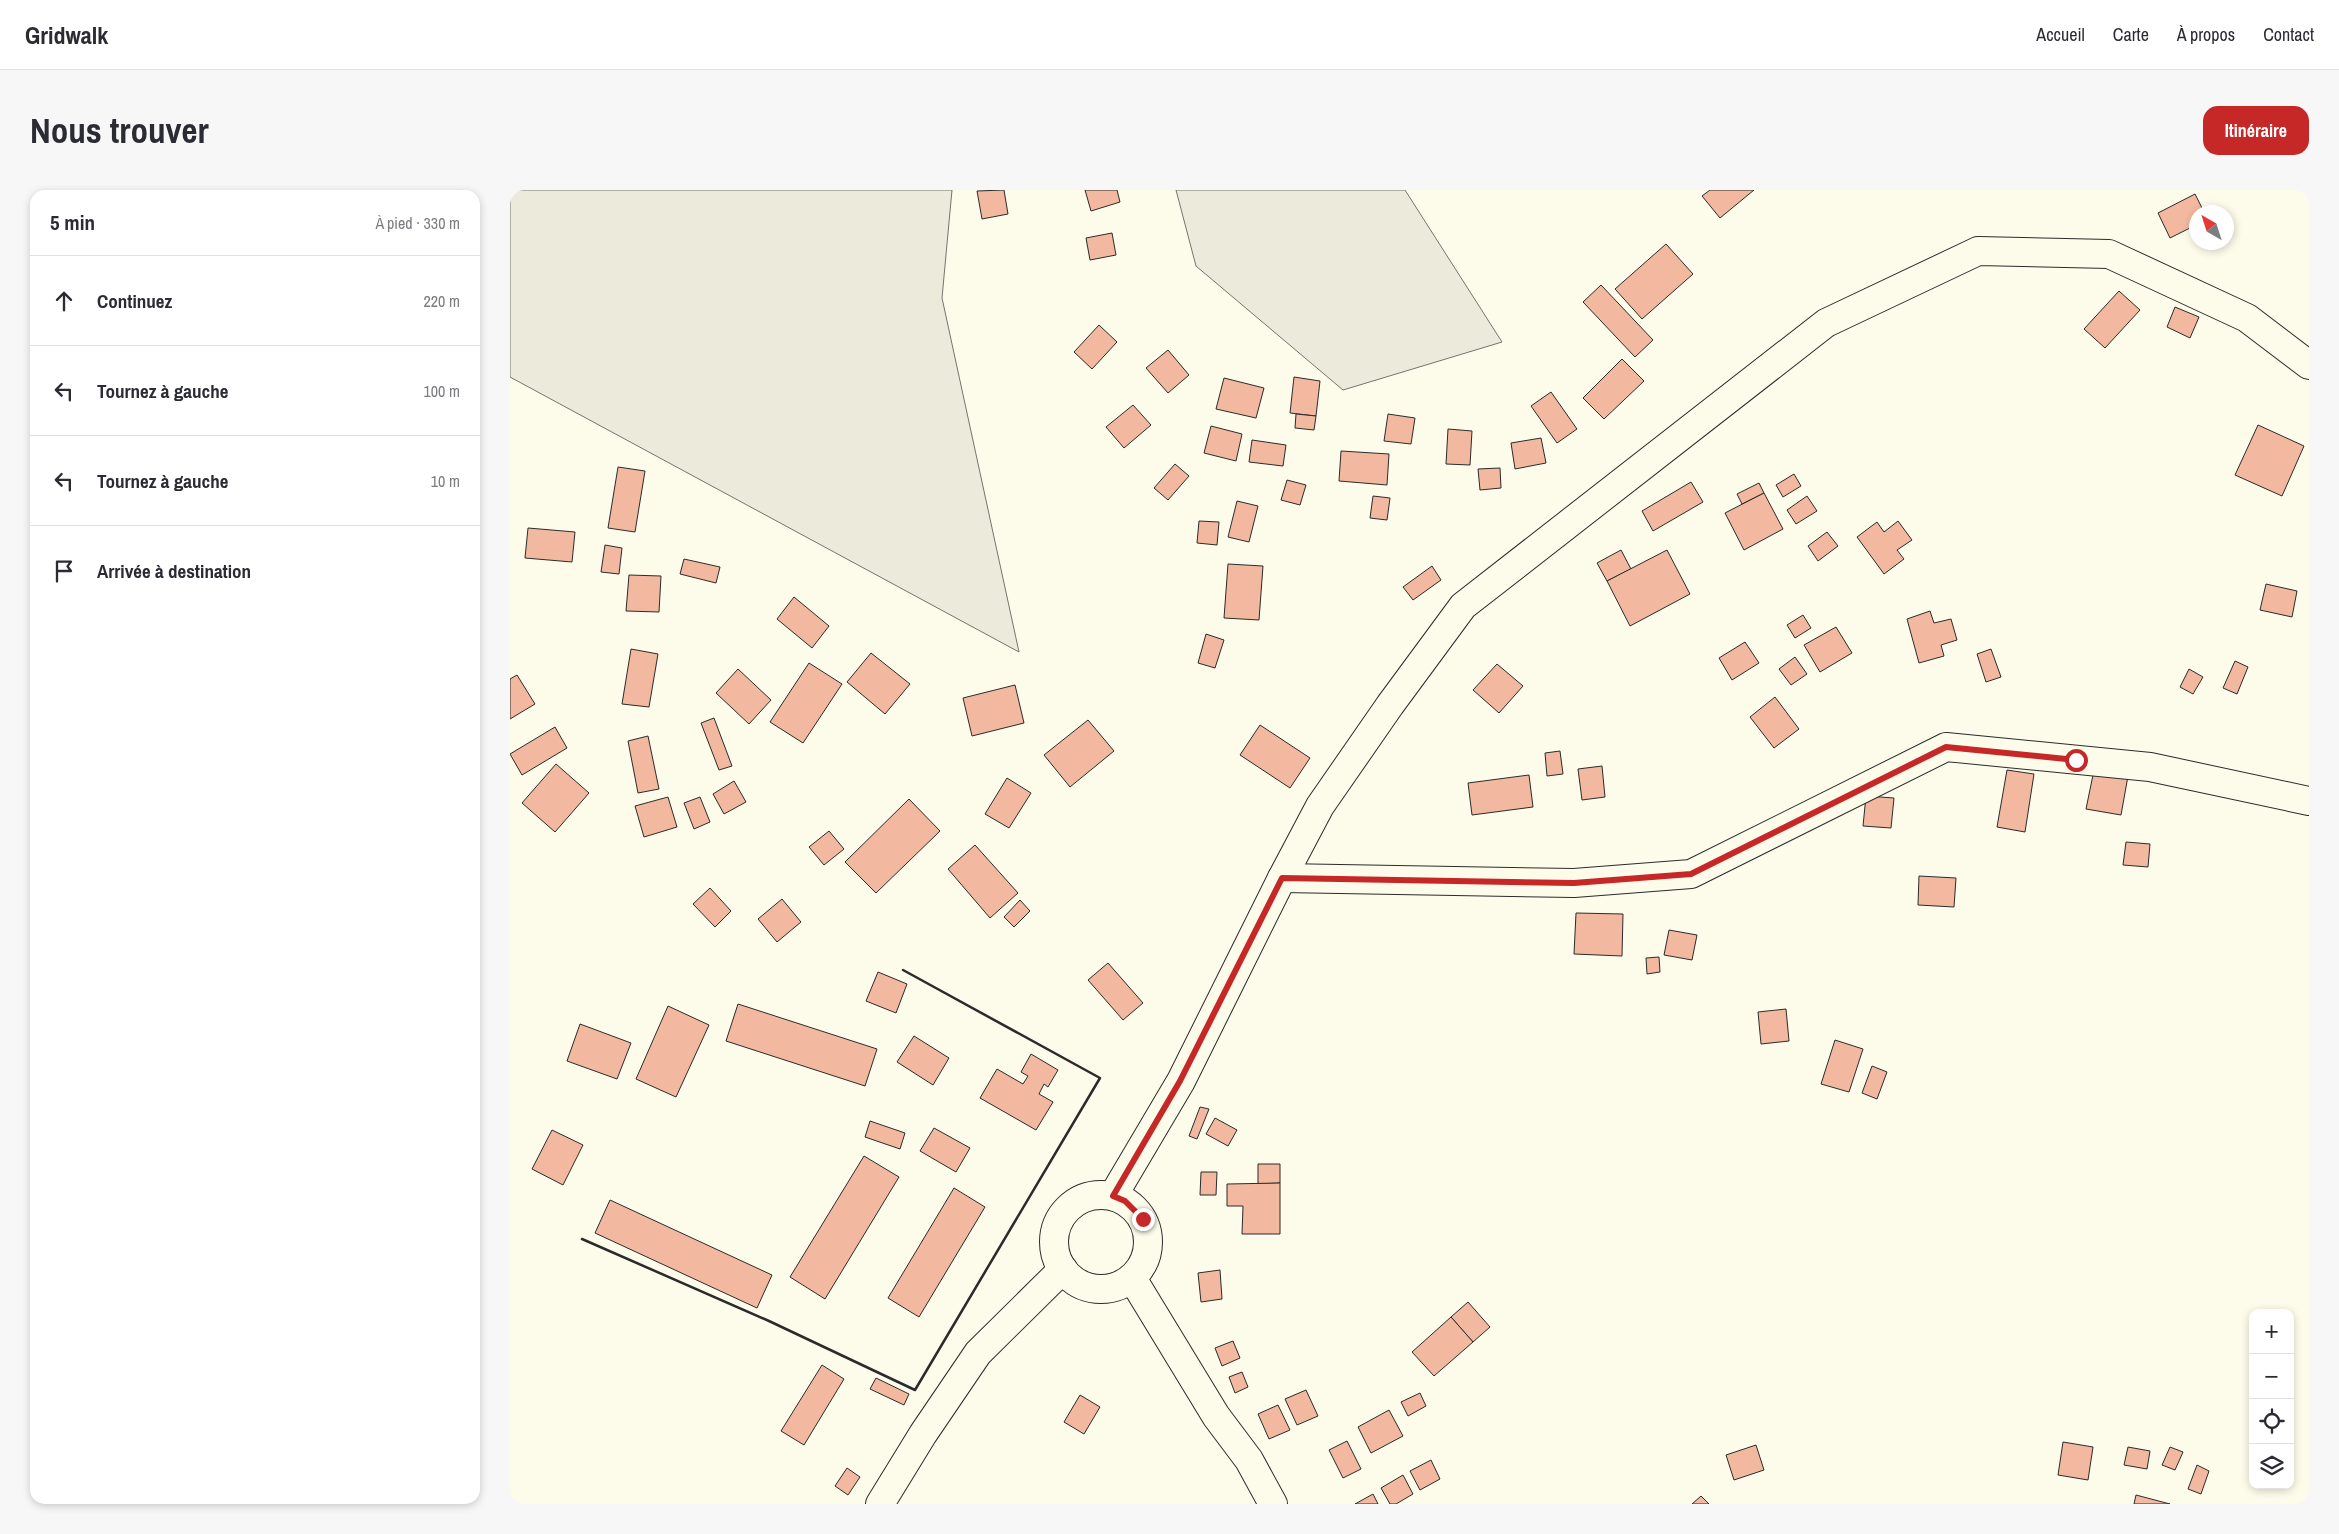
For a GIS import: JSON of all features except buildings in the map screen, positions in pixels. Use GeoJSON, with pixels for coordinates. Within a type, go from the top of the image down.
{"type":"FeatureCollection","features":[{"type":"Feature","properties":{"kind":"street"},"geometry":{"type":"LineString","coordinates":[[1113,1196],[1180,1081],[1320,806],[1462,606],[1826,323],[1978,251],[2109,254],[2247,318],[2309,365]]}},
{"type":"Feature","properties":{"kind":"street"},"geometry":{"type":"LineString","coordinates":[[1282,878],[1574,883],[1691,874],[1946,747],[2150,767],[2309,801]]}},
{"type":"Feature","properties":{"kind":"street"},"geometry":{"type":"LineString","coordinates":[[1099,1194],[1113,1196],[1135,1209],[1143,1219],[1148,1231],[1146,1256],[1141,1268],[1132,1278],[1109,1289],[1096,1289],[1077,1282],[1063,1269],[1056,1257],[1054,1242],[1056,1228],[1062,1215],[1072,1205],[1084,1198],[1099,1194]]}},
{"type":"Feature","properties":{"kind":"street"},"geometry":{"type":"LineString","coordinates":[[880,1504],[923,1434],[978,1353],[1063,1269]]}},
{"type":"Feature","properties":{"kind":"street"},"geometry":{"type":"LineString","coordinates":[[1132,1278],[1216,1416],[1248,1460],[1273,1504]]}},
{"type":"Feature","properties":{"kind":"shaded area"},"geometry":{"type":"Polygon","coordinates":[[[510,190],[952,190],[942,298],[1019,652],[510,377],[510,190]]]}},
{"type":"Feature","properties":{"kind":"shaded area"},"geometry":{"type":"Polygon","coordinates":[[[1176,190],[1405,190],[1502,342],[1343,390],[1196,266],[1176,190]]]}},
{"type":"Feature","properties":{"kind":"wall"},"geometry":{"type":"LineString","coordinates":[[582,1239],[769,1321],[915,1390],[1100,1078],[903,970]]}},
{"type":"Feature","properties":{"kind":"route"},"geometry":{"type":"LineString","coordinates":[[1143,1219],[1125,1201],[1113,1196],[1180,1081],[1282,878],[1574,883],[1691,874],[1946,747],[2076,760]]}}]}
